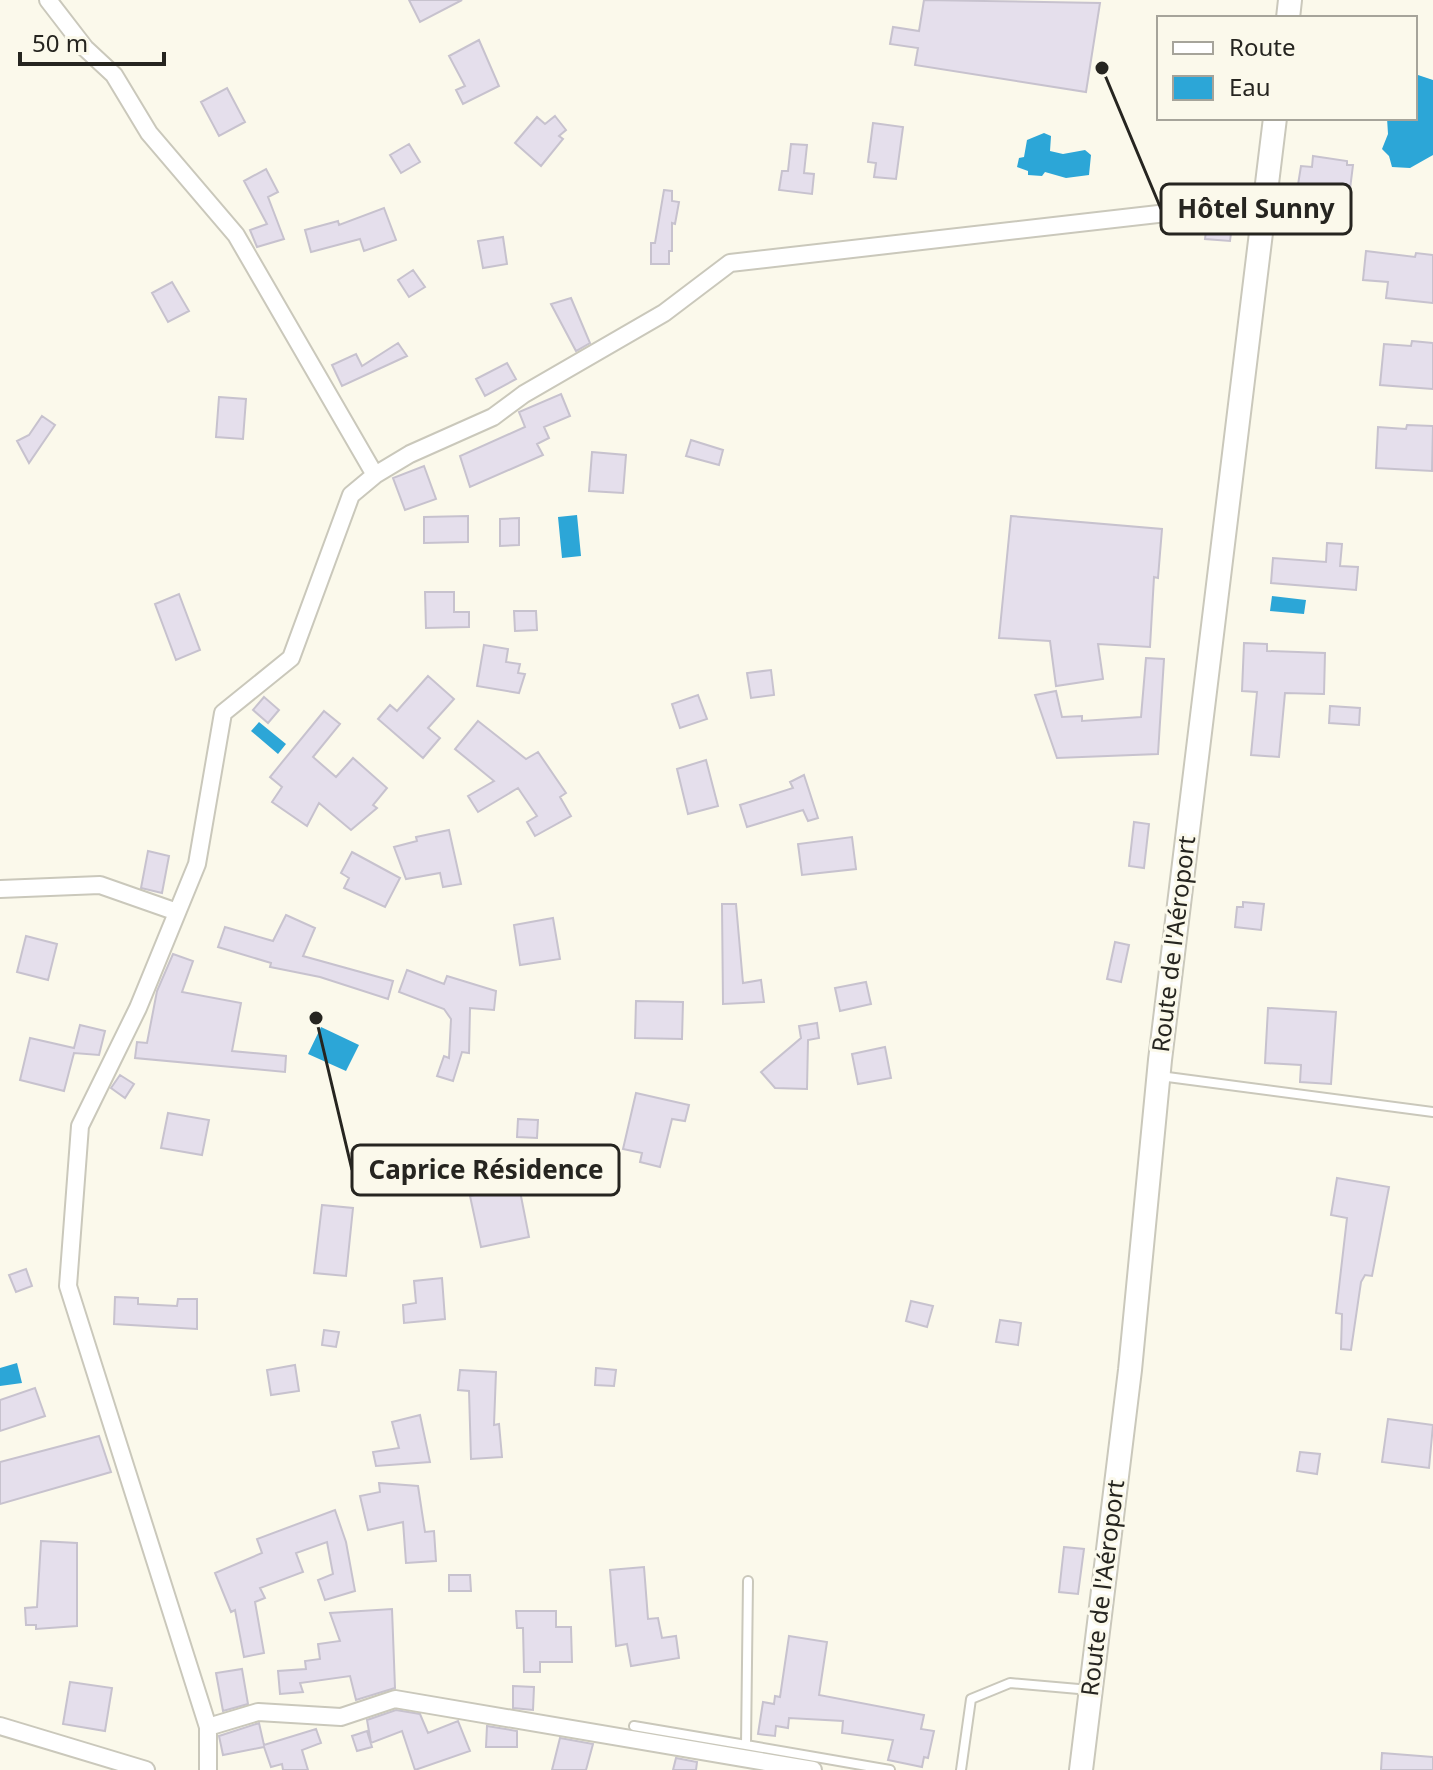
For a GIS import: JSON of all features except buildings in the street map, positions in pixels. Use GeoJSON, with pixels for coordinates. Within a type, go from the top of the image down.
{"type":"FeatureCollection","features":[{"type":"Feature","properties":{"kind":"main road","name":"Route de l'Aéroport"},"geometry":{"type":"LineString","coordinates":[[1081,1770],[1130,1370],[1159,1076],[1275,120]]}},
{"type":"Feature","properties":{"kind":"street"},"geometry":{"type":"LineString","coordinates":[[48,0],[85,48],[114,75],[149,133],[236,235],[375,475]]}},
{"type":"Feature","properties":{"kind":"street"},"geometry":{"type":"LineString","coordinates":[[208,1770],[208,1727],[68,1286],[80,1126],[138,1008],[197,864],[223,713],[291,658],[351,495],[375,475],[410,454],[493,417],[524,394],[664,313],[730,263],[1263,202]]}},
{"type":"Feature","properties":{"kind":"street"},"geometry":{"type":"LineString","coordinates":[[0,889],[100,885],[177,912]]}},
{"type":"Feature","properties":{"kind":"street"},"geometry":{"type":"LineString","coordinates":[[208,1727],[258,1712],[341,1717],[395,1699],[813,1770]]}},
{"type":"Feature","properties":{"kind":"street"},"geometry":{"type":"LineString","coordinates":[[0,1726],[146,1770]]}},
{"type":"Feature","properties":{"kind":"lane"},"geometry":{"type":"LineString","coordinates":[[1159,1076],[1433,1112]]}},
{"type":"Feature","properties":{"kind":"lane"},"geometry":{"type":"LineString","coordinates":[[746,1745],[748,1581]]}},
{"type":"Feature","properties":{"kind":"lane"},"geometry":{"type":"LineString","coordinates":[[961,1770],[971,1699],[1010,1683],[1090,1690]]}},
{"type":"Feature","properties":{"kind":"lane"},"geometry":{"type":"LineString","coordinates":[[634,1726],[890,1770]]}},
{"type":"Feature","properties":{"kind":"water"},"geometry":{"type":"Polygon","coordinates":[[[1417,75],[1433,80],[1433,155],[1410,168],[1392,167],[1389,156],[1382,149],[1388,134],[1387,120],[1417,120],[1417,75]]]}},
{"type":"Feature","properties":{"kind":"water"},"geometry":{"type":"Polygon","coordinates":[[[1044,133],[1051,136],[1050,151],[1063,154],[1085,150],[1091,155],[1089,175],[1066,178],[1045,172],[1042,176],[1028,175],[1028,171],[1017,167],[1019,158],[1024,157],[1027,140],[1044,133]]]}},
{"type":"Feature","properties":{"kind":"water"},"geometry":{"type":"Polygon","coordinates":[[[577,515],[581,556],[562,558],[558,517],[577,515]]]}},
{"type":"Feature","properties":{"kind":"water"},"geometry":{"type":"Polygon","coordinates":[[[1272,596],[1306,600],[1304,614],[1270,611],[1272,596]]]}},
{"type":"Feature","properties":{"kind":"water"},"geometry":{"type":"Polygon","coordinates":[[[259,722],[286,744],[278,754],[251,731],[259,722]]]}},
{"type":"Feature","properties":{"kind":"water"},"geometry":{"type":"Polygon","coordinates":[[[321,1027],[359,1045],[346,1071],[308,1054],[321,1027]]]}},
{"type":"Feature","properties":{"kind":"water"},"geometry":{"type":"Polygon","coordinates":[[[17,1363],[22,1383],[0,1386],[0,1368],[17,1363]]]}},
{"type":"Feature","properties":{"kind":"place","name":"Hôtel Sunny"},"geometry":{"type":"Point","coordinates":[1102,68]}},
{"type":"Feature","properties":{"kind":"place","name":"Caprice Résidence"},"geometry":{"type":"Point","coordinates":[316,1018]}}]}
